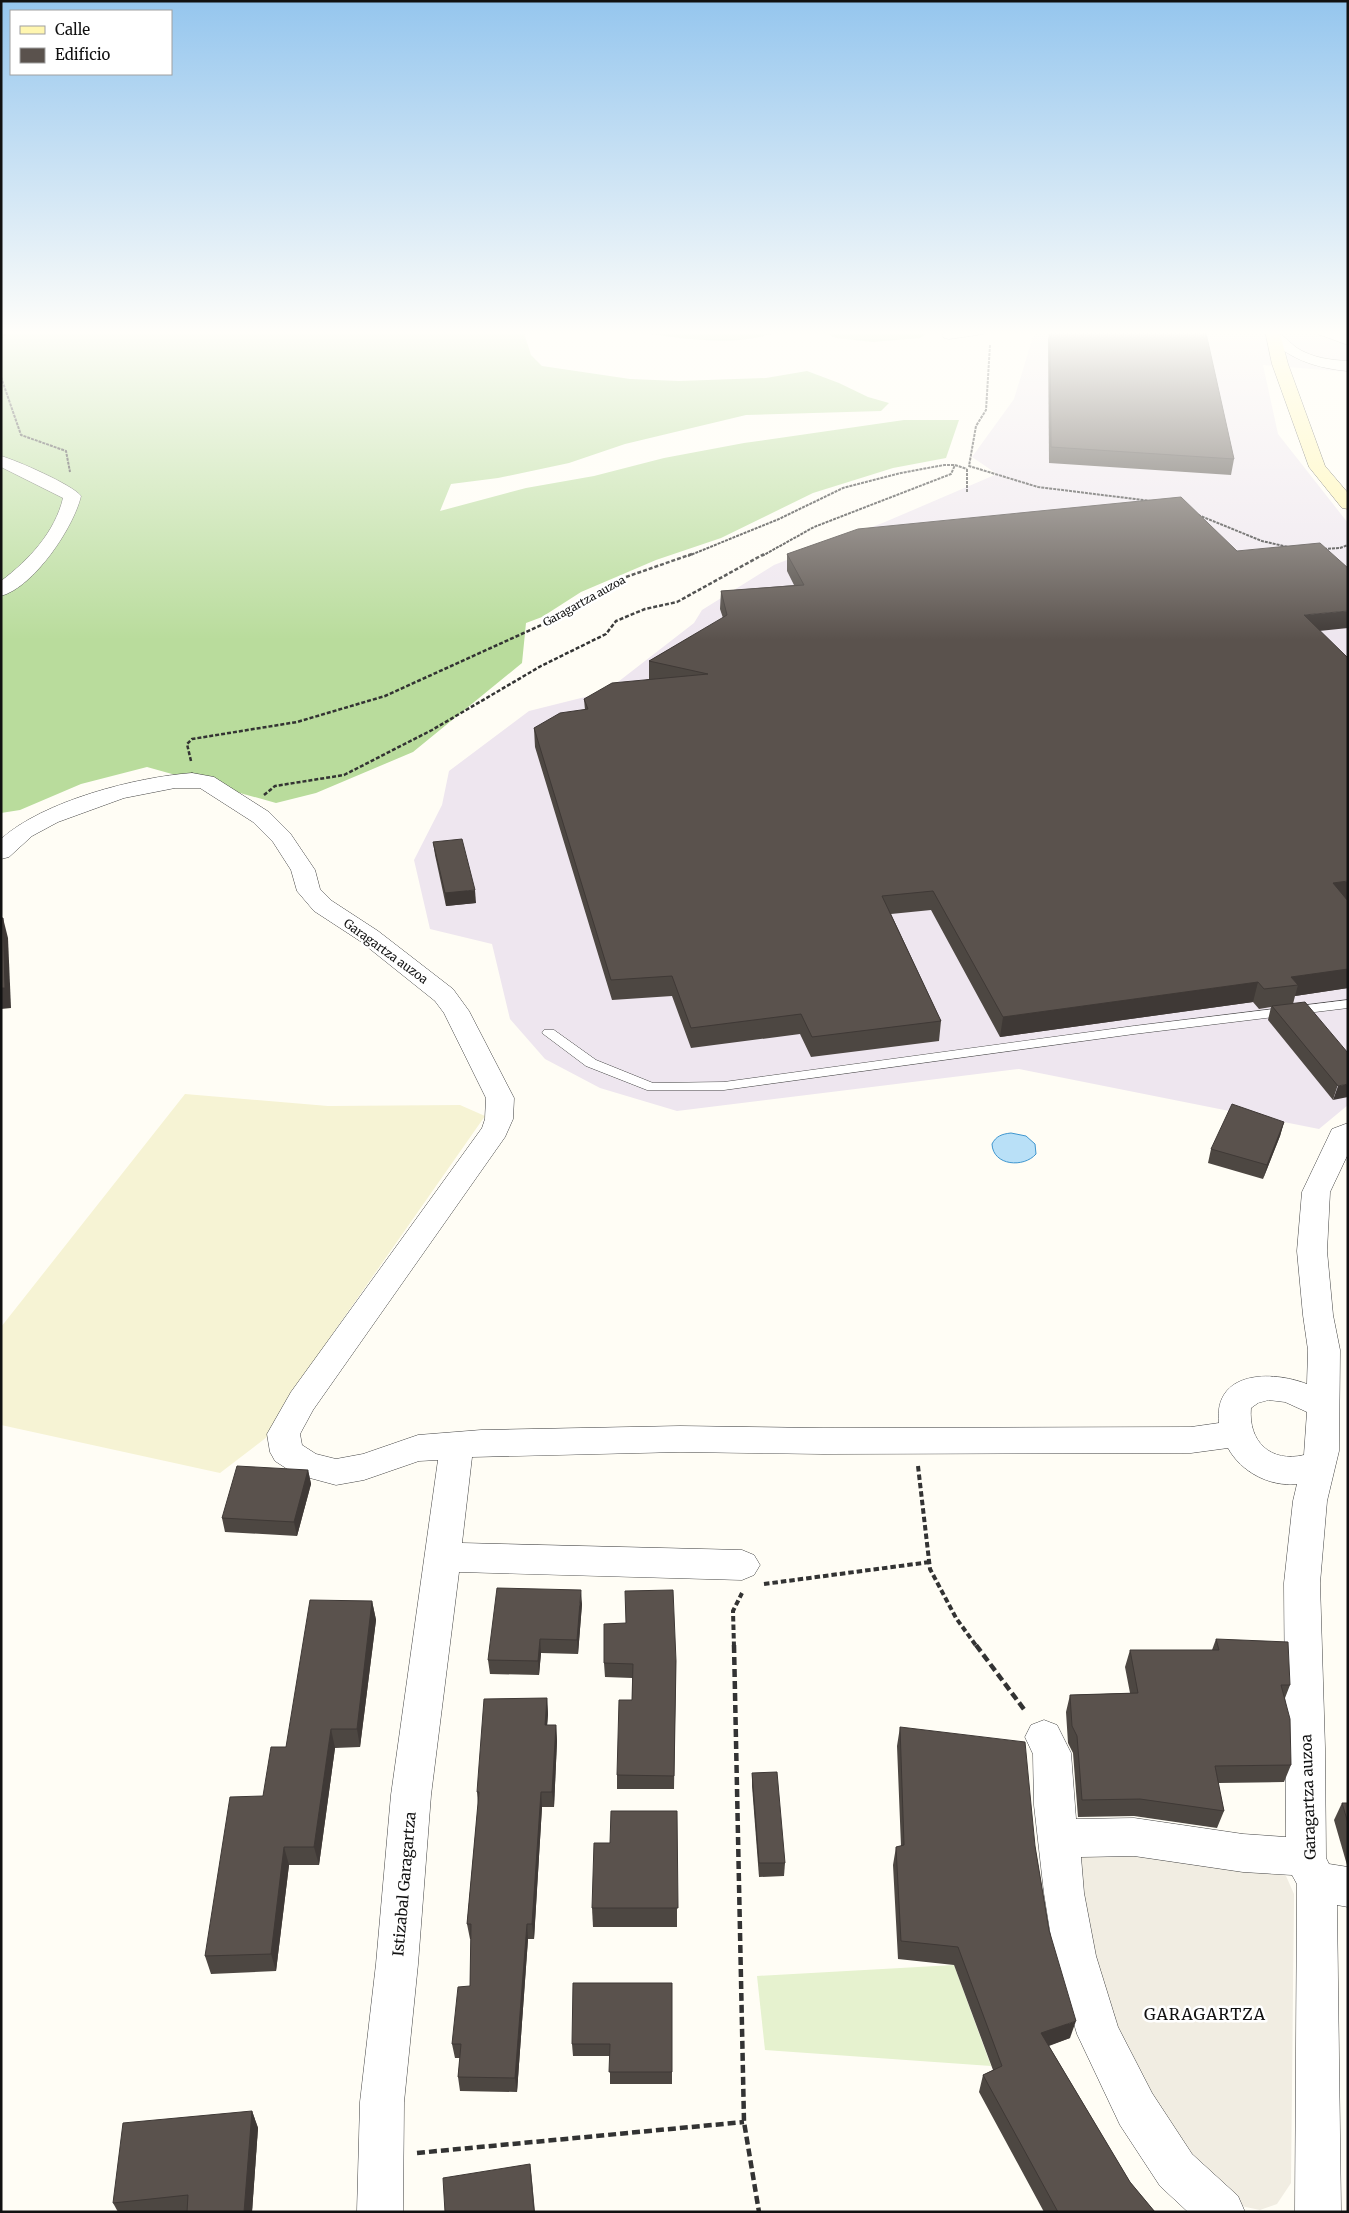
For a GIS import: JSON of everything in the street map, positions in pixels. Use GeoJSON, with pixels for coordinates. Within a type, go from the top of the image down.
{"type":"FeatureCollection","features":[{"type":"Feature","properties":{"kind":"main road"},"geometry":{"type":"LineString","coordinates":[[1305,433],[1317,467],[1348,504]]}},
{"type":"Feature","properties":{"kind":"street"},"geometry":{"type":"LineString","coordinates":[[1,461],[72,496],[70,507],[44,552],[17,579],[1,590]]}},
{"type":"Feature","properties":{"kind":"street","name":"Garagartza auzoa"},"geometry":{"type":"LineString","coordinates":[[1,852],[24,831],[50,817],[84,803],[148,785],[175,781],[206,782],[248,807],[274,830],[293,851],[309,884],[309,891],[323,906],[369,936],[407,965],[436,988],[450,1003],[500,1098],[499,1119],[495,1130],[354,1326],[302,1401],[284,1434],[286,1452],[307,1465],[336,1472],[364,1466],[418,1448],[457,1445]]}},
{"type":"Feature","properties":{"kind":"street","name":"Garagartza auzoa"},"geometry":{"type":"LineString","coordinates":[[1318,2212],[1324,1877],[1306,1748],[1302,1583],[1314,1483],[1322,1450],[1324,1406],[1324,1350],[1318,1315],[1312,1251],[1316,1192],[1342,1136],[1348,1132]]}},
{"type":"Feature","properties":{"kind":"street"},"geometry":{"type":"LineString","coordinates":[[1314,1483],[1298,1471],[1270,1468],[1252,1456],[1236,1434],[1233,1420],[1235,1402],[1249,1391],[1278,1388],[1297,1391],[1324,1406]]}},
{"type":"Feature","properties":{"kind":"street"},"geometry":{"type":"LineString","coordinates":[[457,1445],[680,1440],[1191,1440],[1236,1434]]}},
{"type":"Feature","properties":{"kind":"street","name":"Istizabal Garagartza"},"geometry":{"type":"LineString","coordinates":[[380,2212],[382,2102],[397,1964],[411,1795],[457,1445]]}},
{"type":"Feature","properties":{"kind":"street"},"geometry":{"type":"LineString","coordinates":[[443,1557],[749,1580]]}},
{"type":"Feature","properties":{"kind":"street"},"geometry":{"type":"LineString","coordinates":[[1044,1737],[1052,1753],[1054,1805],[1064,1893],[1075,1956],[1099,2034],[1136,2109],[1176,2170],[1222,2212]]}},
{"type":"Feature","properties":{"kind":"street"},"geometry":{"type":"LineString","coordinates":[[1059,1838],[1134,1837],[1243,1853],[1292,1856],[1324,1877]]}},
{"type":"Feature","properties":{"kind":"lane"},"geometry":{"type":"LineString","coordinates":[[549,1033],[591,1063],[652,1087],[724,1086],[1134,1030],[1348,1004]]}},
{"type":"Feature","properties":{"kind":"path"},"geometry":{"type":"LineString","coordinates":[[21,433],[66,451],[72,480],[68,494]]}},
{"type":"Feature","properties":{"kind":"path"},"geometry":{"type":"LineString","coordinates":[[966,492],[968,467],[975,433]]}},
{"type":"Feature","properties":{"kind":"path","name":"Garagartza auzoa"},"geometry":{"type":"LineString","coordinates":[[206,782],[194,767],[188,754],[187,744],[192,739],[297,722],[385,696],[558,618],[603,588],[626,576],[716,546],[779,519],[825,495],[884,477],[944,465],[955,465],[968,467],[1038,488],[1128,496],[1154,502]]}},
{"type":"Feature","properties":{"kind":"path"},"geometry":{"type":"LineString","coordinates":[[248,807],[275,786],[344,775],[432,730],[541,666],[606,634],[616,621],[645,609],[677,602],[814,527],[951,474],[955,465]]}},
{"type":"Feature","properties":{"kind":"path"},"geometry":{"type":"LineString","coordinates":[[1195,514],[1262,541],[1291,547]]}},
{"type":"Feature","properties":{"kind":"path"},"geometry":{"type":"LineString","coordinates":[[1320,549],[1340,548],[1348,545]]}},
{"type":"Feature","properties":{"kind":"path"},"geometry":{"type":"LineString","coordinates":[[916,1441],[920,1496],[930,1569],[956,1618],[1044,1737]]}},
{"type":"Feature","properties":{"kind":"path"},"geometry":{"type":"LineString","coordinates":[[759,2212],[744,2122],[733,1611],[749,1580],[771,1582],[930,1562]]}},
{"type":"Feature","properties":{"kind":"path"},"geometry":{"type":"LineString","coordinates":[[380,2157],[744,2122]]}},
{"type":"Feature","properties":{"kind":"shaded area"},"geometry":{"type":"Polygon","coordinates":[[[989,433],[1278,433],[1348,523],[1348,1105],[1319,1129],[1019,1069],[677,1111],[600,1088],[545,1059],[510,1019],[492,944],[430,929],[414,860],[442,805],[449,771],[529,711],[605,692],[694,623],[702,610],[774,565],[885,522],[997,474],[972,457],[989,433]]]}},
{"type":"Feature","properties":{"kind":"shaded area"},"geometry":{"type":"Polygon","coordinates":[[[185,1094],[328,1106],[460,1105],[485,1116],[331,1336],[267,1437],[220,1473],[1,1425],[1,1327],[185,1094]]]}},
{"type":"Feature","properties":{"kind":"shaded area"},"geometry":{"type":"Polygon","coordinates":[[[1080,1852],[1271,1865],[1286,1876],[1294,1894],[1291,2183],[1277,2204],[1260,2210],[1241,2206],[1186,2152],[1130,2061],[1083,1925],[1080,1852]]]}},
{"type":"Feature","properties":{"kind":"green space"},"geometry":{"type":"Polygon","coordinates":[[[1,433],[670,433],[625,444],[569,463],[498,478],[451,484],[440,511],[526,488],[594,476],[664,458],[744,443],[812,433],[954,433],[946,458],[893,468],[813,493],[721,538],[656,560],[581,592],[542,617],[526,623],[522,663],[413,752],[316,793],[276,803],[147,767],[81,784],[20,810],[1,813],[1,433]]]}},
{"type":"Feature","properties":{"kind":"green space"},"geometry":{"type":"Polygon","coordinates":[[[954,1965],[991,2066],[765,2050],[757,1976],[954,1965]]]}},
{"type":"Feature","properties":{"kind":"water"},"geometry":{"type":"Polygon","coordinates":[[[1011,1133],[1026,1136],[1035,1144],[1036,1154],[1017,1163],[1003,1161],[998,1157],[992,1144],[1000,1136],[1011,1133]]]}},
{"type":"Feature","properties":{"kind":"building"},"geometry":{"type":"Polygon","coordinates":[[[1051,433],[1228,433],[1234,459],[1051,447],[1051,433]]]}},
{"type":"Feature","properties":{"kind":"building"},"geometry":{"type":"Polygon","coordinates":[[[1181,497],[1237,551],[1320,543],[1348,568],[1348,611],[1304,615],[1348,658],[1348,881],[1333,883],[1348,901],[1348,969],[1291,977],[1298,985],[1264,989],[1258,982],[1003,1017],[933,891],[882,896],[941,1021],[812,1037],[801,1014],[691,1028],[672,976],[611,980],[534,728],[560,713],[588,709],[584,699],[612,683],[708,674],[649,661],[727,615],[721,591],[804,585],[787,554],[858,529],[1181,497]]]}},
{"type":"Feature","properties":{"kind":"building"},"geometry":{"type":"Polygon","coordinates":[[[462,839],[475,890],[445,893],[433,842],[462,839]]]}},
{"type":"Feature","properties":{"kind":"building"},"geometry":{"type":"Polygon","coordinates":[[[1,918],[3,918],[5,988],[1,988],[1,918]]]}},
{"type":"Feature","properties":{"kind":"building"},"geometry":{"type":"Polygon","coordinates":[[[1305,1002],[1348,1053],[1348,1084],[1338,1086],[1272,1006],[1305,1002]]]}},
{"type":"Feature","properties":{"kind":"building"},"geometry":{"type":"Polygon","coordinates":[[[1232,1104],[1284,1122],[1267,1165],[1211,1149],[1232,1104]]]}},
{"type":"Feature","properties":{"kind":"building"},"geometry":{"type":"Polygon","coordinates":[[[237,1466],[308,1470],[294,1522],[222,1518],[237,1466]]]}},
{"type":"Feature","properties":{"kind":"building"},"geometry":{"type":"Polygon","coordinates":[[[497,1588],[581,1590],[577,1640],[540,1639],[538,1661],[488,1660],[497,1588]]]}},
{"type":"Feature","properties":{"kind":"building"},"geometry":{"type":"Polygon","coordinates":[[[673,1590],[676,1661],[674,1776],[617,1775],[619,1700],[632,1700],[633,1664],[604,1663],[604,1624],[626,1623],[625,1591],[673,1590]]]}},
{"type":"Feature","properties":{"kind":"building"},"geometry":{"type":"Polygon","coordinates":[[[310,1600],[372,1601],[357,1729],[331,1729],[314,1847],[284,1847],[271,1954],[205,1956],[230,1797],[263,1796],[271,1747],[286,1747],[310,1600]]]}},
{"type":"Feature","properties":{"kind":"building"},"geometry":{"type":"Polygon","coordinates":[[[1216,1639],[1288,1642],[1290,1685],[1281,1685],[1290,1719],[1291,1765],[1215,1766],[1224,1811],[1140,1799],[1082,1800],[1077,1736],[1072,1726],[1070,1695],[1138,1693],[1130,1650],[1219,1650],[1216,1639]]]}},
{"type":"Feature","properties":{"kind":"building"},"geometry":{"type":"Polygon","coordinates":[[[547,1698],[545,1725],[556,1725],[552,1792],[541,1792],[532,1924],[527,1924],[515,2078],[458,2077],[461,2044],[452,2044],[458,1987],[470,1986],[471,1924],[467,1924],[479,1792],[477,1792],[484,1699],[547,1698]]]}},
{"type":"Feature","properties":{"kind":"building"},"geometry":{"type":"Polygon","coordinates":[[[900,1727],[1025,1742],[1035,1846],[1049,1930],[1076,2021],[1041,2033],[1130,2182],[1155,2212],[1058,2212],[983,2075],[1002,2066],[958,1947],[901,1941],[896,1847],[904,1845],[900,1727]]]}},
{"type":"Feature","properties":{"kind":"building"},"geometry":{"type":"Polygon","coordinates":[[[777,1772],[785,1863],[759,1863],[752,1773],[777,1772]]]}},
{"type":"Feature","properties":{"kind":"building"},"geometry":{"type":"Polygon","coordinates":[[[1342,1803],[1348,1803],[1348,1823],[1342,1803]]]}},
{"type":"Feature","properties":{"kind":"building"},"geometry":{"type":"Polygon","coordinates":[[[611,1811],[677,1811],[678,1908],[592,1908],[594,1843],[610,1843],[611,1811]]]}},
{"type":"Feature","properties":{"kind":"building"},"geometry":{"type":"Polygon","coordinates":[[[573,1983],[672,1983],[672,2072],[609,2072],[610,2044],[572,2044],[573,1983]]]}},
{"type":"Feature","properties":{"kind":"building"},"geometry":{"type":"Polygon","coordinates":[[[252,2111],[244,2212],[187,2212],[188,2195],[113,2203],[123,2123],[252,2111]]]}},
{"type":"Feature","properties":{"kind":"building"},"geometry":{"type":"Polygon","coordinates":[[[530,2164],[534,2212],[445,2212],[443,2178],[530,2164]]]}},
{"type":"Feature","properties":{"kind":"district","name":"GARAGARTZA"},"geometry":{"type":"Point","coordinates":[1205,2014]}}]}
